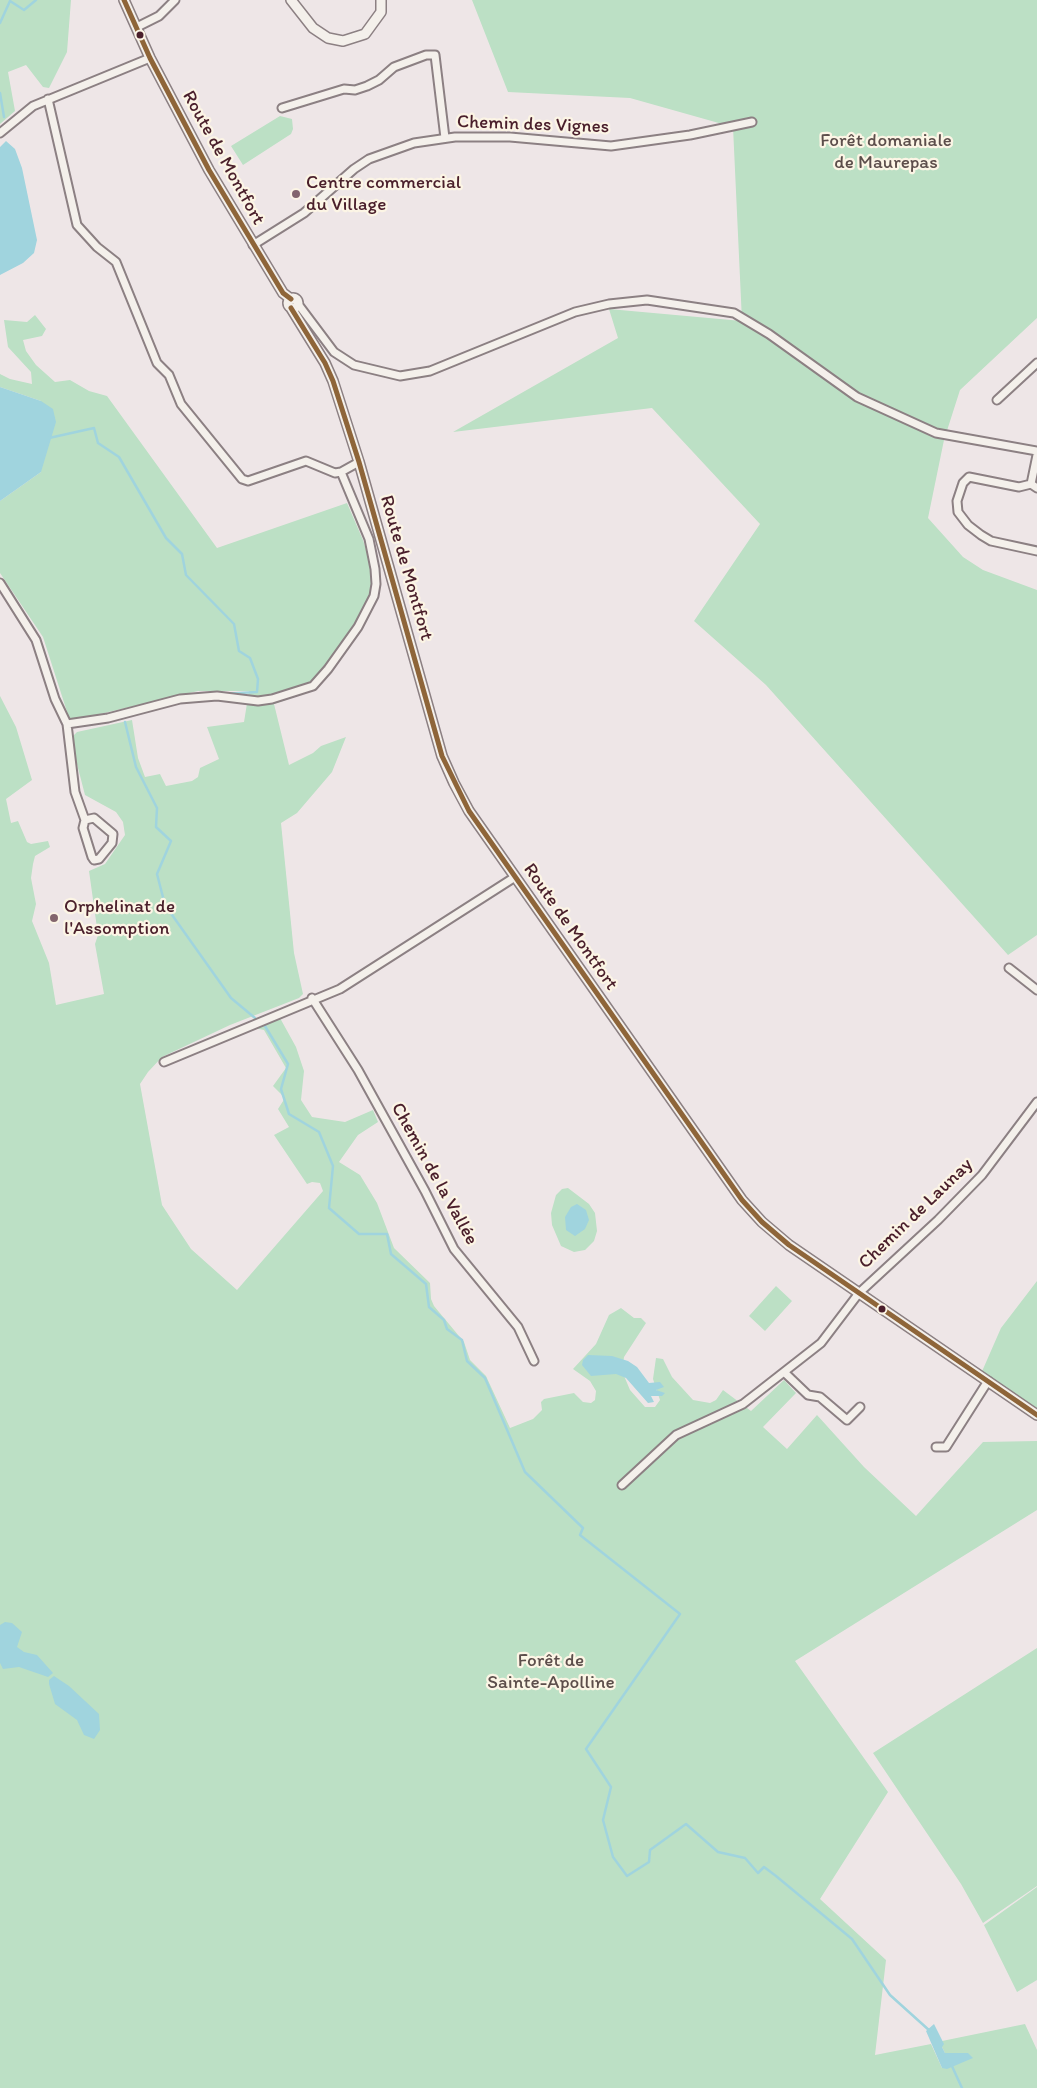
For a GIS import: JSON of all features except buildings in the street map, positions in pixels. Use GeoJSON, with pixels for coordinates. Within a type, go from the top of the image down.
{"type":"FeatureCollection","features":[{"type":"Feature","properties":{"kind":"street","name":"Route de Montfort"},"geometry":{"type":"LineString","coordinates":[[124,0],[150,58],[209,170],[283,293],[293,304],[325,363],[359,462],[442,756],[469,811],[742,1200],[762,1222],[789,1245],[1037,1415]]}},
{"type":"Feature","properties":{"kind":"street"},"geometry":{"type":"LineString","coordinates":[[137,27],[159,16],[174,0]]}},
{"type":"Feature","properties":{"kind":"street"},"geometry":{"type":"LineString","coordinates":[[291,0],[313,28],[328,38],[343,41],[365,34],[381,12],[381,0]]}},
{"type":"Feature","properties":{"kind":"street"},"geometry":{"type":"LineString","coordinates":[[282,108],[344,89],[355,90],[368,86],[394,67],[426,56],[435,55],[445,138]]}},
{"type":"Feature","properties":{"kind":"street"},"geometry":{"type":"LineString","coordinates":[[0,133],[33,106],[150,58]]}},
{"type":"Feature","properties":{"kind":"street"},"geometry":{"type":"LineString","coordinates":[[48,99],[77,224],[97,247],[116,262],[157,363],[169,375],[181,404],[242,479],[248,481],[306,462],[336,473],[359,462]]}},
{"type":"Feature","properties":{"kind":"street","name":"Chemin des Vignes"},"geometry":{"type":"LineString","coordinates":[[253,245],[304,213],[369,158],[414,143],[445,138],[510,137],[611,146],[690,136],[752,122]]}},
{"type":"Feature","properties":{"kind":"street"},"geometry":{"type":"LineString","coordinates":[[293,304],[334,352],[354,365],[400,376],[430,371],[575,312],[609,304],[647,300],[734,313],[769,334],[857,396],[936,433],[1037,451]]}},
{"type":"Feature","properties":{"kind":"street"},"geometry":{"type":"LineString","coordinates":[[997,400],[1037,364]]}},
{"type":"Feature","properties":{"kind":"street"},"geometry":{"type":"LineString","coordinates":[[1037,455],[1034,486],[1019,487],[968,478],[963,483],[957,501],[958,512],[968,525],[981,535],[991,541],[1037,551]]}},
{"type":"Feature","properties":{"kind":"street"},"geometry":{"type":"LineString","coordinates":[[67,724],[108,718],[180,699],[217,696],[243,700],[272,699],[313,686],[328,669],[367,611],[374,596],[375,568],[369,539],[341,472]]}},
{"type":"Feature","properties":{"kind":"street"},"geometry":{"type":"LineString","coordinates":[[0,583],[24,617],[36,640],[55,699],[67,724],[75,792],[85,820],[83,828],[92,857],[94,860],[99,859],[112,842],[113,834],[94,818],[85,820]]}},
{"type":"Feature","properties":{"kind":"street"},"geometry":{"type":"LineString","coordinates":[[164,1062],[312,998],[340,988],[515,877]]}},
{"type":"Feature","properties":{"kind":"street"},"geometry":{"type":"LineString","coordinates":[[1009,968],[1037,990]]}},
{"type":"Feature","properties":{"kind":"street","name":"Chemin de la Vallée"},"geometry":{"type":"LineString","coordinates":[[312,998],[358,1070],[425,1191],[454,1249],[518,1327],[534,1361]]}},
{"type":"Feature","properties":{"kind":"street","name":"Chemin de Launay"},"geometry":{"type":"LineString","coordinates":[[622,1485],[676,1435],[743,1404],[821,1343],[859,1293],[982,1175],[1037,1102]]}},
{"type":"Feature","properties":{"kind":"street"},"geometry":{"type":"LineString","coordinates":[[784,1372],[808,1395],[820,1397],[847,1420],[860,1407]]}},
{"type":"Feature","properties":{"kind":"street"},"geometry":{"type":"LineString","coordinates":[[936,1447],[946,1447],[988,1381]]}},
{"type":"Feature","properties":{"kind":"green space"},"geometry":{"type":"Polygon","coordinates":[[[0,0],[71,0],[67,52],[49,88],[43,87],[26,65],[8,72],[15,111],[0,124],[0,0]]]}},
{"type":"Feature","properties":{"kind":"green space","name":"Forêt domaniale de Maurepas"},"geometry":{"type":"Polygon","coordinates":[[[472,0],[1037,0],[1037,318],[960,390],[944,440],[928,518],[963,557],[983,570],[1037,590],[1037,935],[1008,955],[766,685],[694,621],[760,524],[652,408],[453,432],[618,338],[609,309],[742,321],[733,127],[630,98],[508,92],[472,0]]]}},
{"type":"Feature","properties":{"kind":"green space"},"geometry":{"type":"Polygon","coordinates":[[[280,116],[292,119],[293,129],[291,134],[243,165],[231,146],[280,116]]]}},
{"type":"Feature","properties":{"kind":"green space","name":"Forêt de Sainte-Apolline"},"geometry":{"type":"Polygon","coordinates":[[[35,315],[46,329],[42,336],[23,340],[26,351],[36,365],[55,382],[70,380],[89,391],[107,396],[217,548],[347,503],[363,540],[377,585],[315,690],[274,704],[289,765],[313,753],[321,746],[346,737],[332,772],[297,813],[281,823],[294,953],[303,994],[299,998],[230,1025],[162,1057],[148,1072],[140,1084],[162,1205],[191,1249],[237,1290],[323,1191],[320,1183],[312,1182],[307,1184],[274,1135],[289,1127],[278,1109],[285,1098],[273,1086],[286,1068],[264,1030],[254,1028],[280,1018],[296,1047],[304,1071],[301,1100],[312,1117],[345,1122],[373,1110],[378,1122],[358,1135],[339,1162],[360,1175],[377,1203],[394,1248],[430,1283],[431,1299],[434,1306],[464,1342],[470,1360],[486,1376],[510,1428],[533,1419],[542,1410],[541,1402],[544,1399],[574,1393],[583,1402],[591,1403],[595,1400],[596,1391],[590,1381],[573,1369],[596,1344],[609,1315],[621,1308],[634,1318],[641,1318],[646,1323],[624,1357],[622,1371],[630,1390],[645,1407],[655,1407],[660,1400],[653,1379],[656,1358],[663,1359],[672,1377],[693,1400],[710,1403],[716,1400],[723,1390],[751,1411],[784,1380],[796,1393],[763,1427],[787,1449],[817,1415],[864,1467],[916,1516],[983,1442],[1037,1441],[1037,1510],[795,1661],[888,1792],[820,1899],[886,1960],[875,2055],[931,2044],[942,2068],[968,2053],[945,2053],[942,2041],[1025,2024],[1037,2050],[1037,2088],[0,2088],[0,696],[16,727],[32,780],[6,799],[11,823],[18,821],[27,842],[31,844],[48,841],[50,847],[35,856],[33,864],[31,878],[36,904],[32,921],[49,963],[56,1005],[104,994],[95,944],[98,935],[89,871],[105,864],[125,835],[123,822],[116,812],[85,795],[71,741],[74,735],[77,732],[132,720],[138,758],[145,777],[160,774],[166,786],[192,781],[198,777],[200,768],[219,759],[207,727],[244,722],[249,691],[198,691],[70,721],[43,637],[0,573],[0,501],[41,472],[41,401],[0,387],[0,374],[10,379],[32,384],[31,372],[8,347],[4,320],[27,322],[35,315]]]}},
{"type":"Feature","properties":{"kind":"green space"},"geometry":{"type":"Polygon","coordinates":[[[568,1188],[589,1204],[595,1213],[597,1231],[594,1241],[585,1250],[574,1252],[561,1246],[552,1225],[551,1213],[556,1195],[562,1189],[568,1188]]]}},
{"type":"Feature","properties":{"kind":"green space"},"geometry":{"type":"Polygon","coordinates":[[[1037,1281],[1037,1413],[980,1376],[1001,1328],[1037,1281]]]}},
{"type":"Feature","properties":{"kind":"green space"},"geometry":{"type":"Polygon","coordinates":[[[776,1286],[792,1301],[765,1331],[749,1316],[776,1286]]]}},
{"type":"Feature","properties":{"kind":"green space"},"geometry":{"type":"Polygon","coordinates":[[[1037,1648],[1037,1886],[983,1923],[961,1884],[873,1753],[1037,1648]]]}},
{"type":"Feature","properties":{"kind":"green space"},"geometry":{"type":"Polygon","coordinates":[[[1037,1887],[1037,1980],[1017,1992],[984,1925],[1037,1887]]]}},
{"type":"Feature","properties":{"kind":"water"},"geometry":{"type":"Polygon","coordinates":[[[6,141],[15,149],[22,168],[37,240],[34,253],[23,263],[0,275],[0,147],[6,141]]]}},
{"type":"Feature","properties":{"kind":"water"},"geometry":{"type":"Polygon","coordinates":[[[0,387],[41,401],[53,409],[56,422],[41,472],[0,501],[0,387]]]}},
{"type":"Feature","properties":{"kind":"water"},"geometry":{"type":"Polygon","coordinates":[[[577,1204],[586,1210],[589,1220],[585,1229],[575,1236],[566,1230],[565,1217],[571,1207],[577,1204]]]}},
{"type":"Feature","properties":{"kind":"water"},"geometry":{"type":"Polygon","coordinates":[[[588,1355],[612,1356],[628,1361],[637,1367],[649,1383],[660,1382],[664,1387],[656,1390],[665,1393],[662,1396],[651,1396],[654,1402],[648,1403],[626,1378],[616,1374],[591,1376],[582,1365],[583,1360],[588,1355]]]}},
{"type":"Feature","properties":{"kind":"water"},"geometry":{"type":"Polygon","coordinates":[[[5,1622],[12,1623],[22,1632],[17,1647],[24,1652],[37,1655],[53,1673],[48,1677],[19,1667],[3,1669],[0,1663],[0,1625],[5,1622]]]}},
{"type":"Feature","properties":{"kind":"water"},"geometry":{"type":"Polygon","coordinates":[[[54,1676],[69,1686],[99,1714],[100,1730],[94,1739],[84,1735],[77,1720],[55,1704],[49,1684],[49,1680],[54,1676]]]}},
{"type":"Feature","properties":{"kind":"water"},"geometry":{"type":"Polygon","coordinates":[[[934,2024],[944,2044],[942,2047],[945,2053],[968,2053],[973,2058],[947,2069],[942,2068],[926,2031],[934,2024]]]}},
{"type":"Feature","properties":{"kind":"waterway"},"geometry":{"type":"LineString","coordinates":[[0,23],[10,1],[24,10],[36,0]]}},
{"type":"Feature","properties":{"kind":"waterway"},"geometry":{"type":"LineString","coordinates":[[0,93],[4,117]]}},
{"type":"Feature","properties":{"kind":"waterway"},"geometry":{"type":"LineString","coordinates":[[49,438],[94,428],[98,443],[119,457],[166,538],[182,554],[186,575],[234,624],[239,651],[250,658],[258,679],[257,692],[222,694]]}},
{"type":"Feature","properties":{"kind":"waterway"},"geometry":{"type":"LineString","coordinates":[[185,696],[197,694]]}},
{"type":"Feature","properties":{"kind":"waterway"},"geometry":{"type":"LineString","coordinates":[[125,722],[136,767],[157,808],[156,827],[171,841],[157,874],[165,905],[231,998],[255,1018]]}},
{"type":"Feature","properties":{"kind":"waterway"},"geometry":{"type":"LineString","coordinates":[[265,1026],[288,1064],[281,1089],[289,1114],[319,1132],[333,1166],[329,1208],[359,1234],[387,1234],[391,1254],[426,1284],[429,1307],[444,1320],[447,1329],[462,1340],[467,1361],[485,1378],[525,1472],[583,1528],[580,1535],[680,1614],[586,1749],[611,1787],[603,1820],[613,1857],[627,1876],[649,1862],[650,1850],[686,1824],[718,1852],[745,1858],[758,1873],[764,1867],[852,1939],[890,1995],[930,2031]]}},
{"type":"Feature","properties":{"kind":"waterway"},"geometry":{"type":"LineString","coordinates":[[951,2064],[962,2088]]}},
{"type":"Feature","properties":{"kind":"transit line"},"geometry":{"type":"LineString","coordinates":[[124,0],[150,58],[209,170],[283,293],[291,299]]}},
{"type":"Feature","properties":{"kind":"transit line"},"geometry":{"type":"LineString","coordinates":[[291,308],[325,363],[333,381],[359,462],[442,756],[469,811],[742,1200],[762,1222],[789,1245],[1037,1415]]}},
{"type":"Feature","properties":{"kind":"place","name":"Centre commercial du Village"},"geometry":{"type":"Point","coordinates":[296,194]}},
{"type":"Feature","properties":{"kind":"place","name":"Orphelinat de l'Assomption"},"geometry":{"type":"Point","coordinates":[54,918]}}]}
